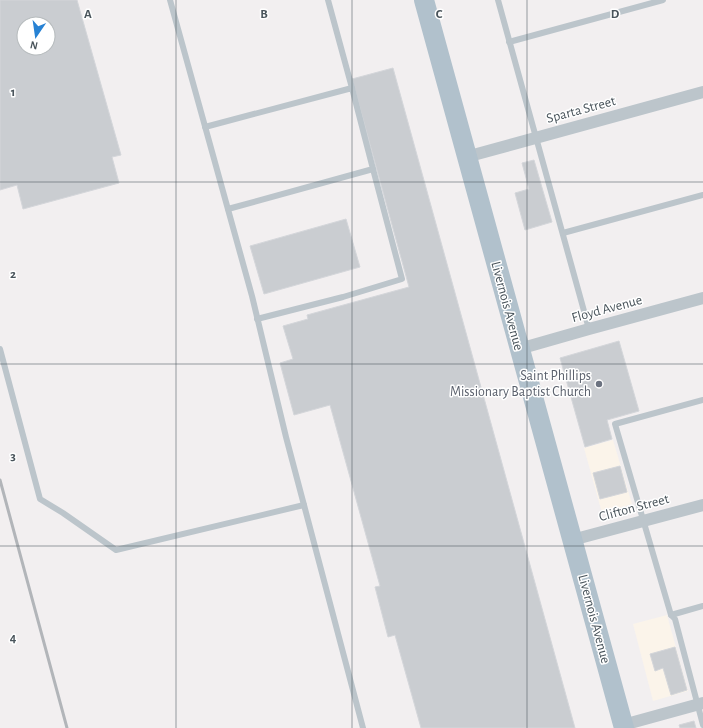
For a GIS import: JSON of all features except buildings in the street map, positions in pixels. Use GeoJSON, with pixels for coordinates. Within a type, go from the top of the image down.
{"type":"FeatureCollection","features":[{"type":"Feature","properties":{"kind":"main road","name":"Livernois Avenue"},"geometry":{"type":"LineString","coordinates":[[424,0],[623,726]]}},
{"type":"Feature","properties":{"kind":"street","name":"Sparta Street"},"geometry":{"type":"LineString","coordinates":[[466,157],[703,92]]}},
{"type":"Feature","properties":{"kind":"street","name":"Floyd Avenue"},"geometry":{"type":"LineString","coordinates":[[519,349],[703,298]]}},
{"type":"Feature","properties":{"kind":"street","name":"Clifton Street"},"geometry":{"type":"LineString","coordinates":[[572,540],[703,505]]}},
{"type":"Feature","properties":{"kind":"street"},"geometry":{"type":"LineString","coordinates":[[623,726],[700,704]]}},
{"type":"Feature","properties":{"kind":"lane"},"geometry":{"type":"LineString","coordinates":[[170,0],[252,296],[304,505],[363,728]]}},
{"type":"Feature","properties":{"kind":"lane"},"geometry":{"type":"LineString","coordinates":[[257,319],[343,297],[402,279],[328,0]]}},
{"type":"Feature","properties":{"kind":"lane"},"geometry":{"type":"LineString","coordinates":[[498,0],[589,329]]}},
{"type":"Feature","properties":{"kind":"lane"},"geometry":{"type":"LineString","coordinates":[[510,42],[663,0]]}},
{"type":"Feature","properties":{"kind":"lane"},"geometry":{"type":"LineString","coordinates":[[205,127],[352,88]]}},
{"type":"Feature","properties":{"kind":"lane"},"geometry":{"type":"LineString","coordinates":[[228,209],[373,169]]}},
{"type":"Feature","properties":{"kind":"lane"},"geometry":{"type":"LineString","coordinates":[[562,233],[703,195]]}},
{"type":"Feature","properties":{"kind":"lane"},"geometry":{"type":"LineString","coordinates":[[0,349],[40,499],[116,550],[304,505]]}},
{"type":"Feature","properties":{"kind":"lane"},"geometry":{"type":"LineString","coordinates":[[703,400],[615,424],[671,615],[675,619],[700,704],[703,725]]}},
{"type":"Feature","properties":{"kind":"lane"},"geometry":{"type":"LineString","coordinates":[[671,615],[703,606]]}},
{"type":"Feature","properties":{"kind":"shaded area"},"geometry":{"type":"Polygon","coordinates":[[[613,440],[632,504],[602,513],[584,448],[613,440]]]}},
{"type":"Feature","properties":{"kind":"shaded area"},"geometry":{"type":"Polygon","coordinates":[[[667,615],[688,691],[653,701],[633,624],[667,615]]]}},
{"type":"Feature","properties":{"kind":"railway"},"geometry":{"type":"LineString","coordinates":[[0,480],[67,728]]}},
{"type":"Feature","properties":{"kind":"place","name":"Saint Phillips Missionary Baptist Church"},"geometry":{"type":"Point","coordinates":[599,384]}}]}
